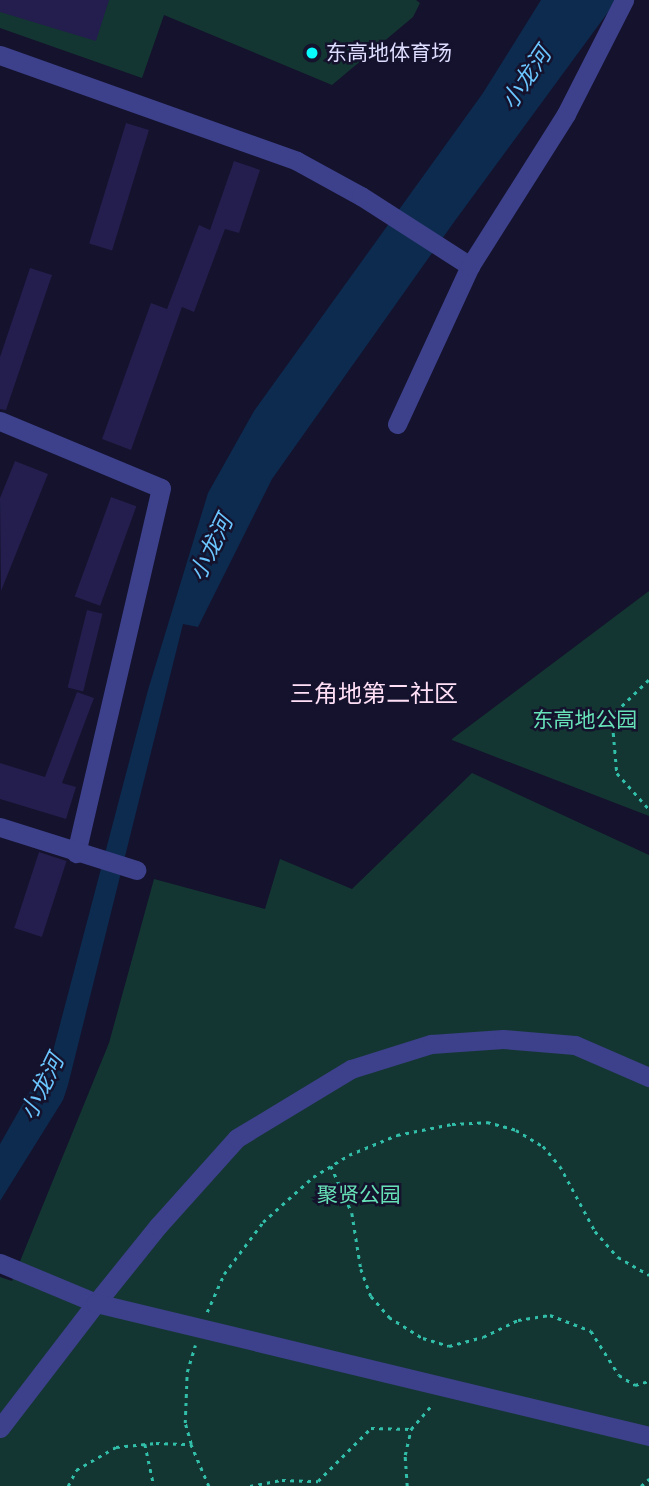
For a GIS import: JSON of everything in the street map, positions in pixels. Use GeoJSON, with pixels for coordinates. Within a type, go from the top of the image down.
{"type":"FeatureCollection","features":[{"type":"Feature","properties":{"kind":"street"},"geometry":{"type":"LineString","coordinates":[[397,424],[463,262],[566,114],[624,0]]}},
{"type":"Feature","properties":{"kind":"street"},"geometry":{"type":"LineString","coordinates":[[0,55],[298,161],[361,196],[463,262]]}},
{"type":"Feature","properties":{"kind":"street"},"geometry":{"type":"LineString","coordinates":[[0,421],[161,488],[82,855]]}},
{"type":"Feature","properties":{"kind":"street"},"geometry":{"type":"LineString","coordinates":[[0,827],[136,870]]}},
{"type":"Feature","properties":{"kind":"street"},"geometry":{"type":"LineString","coordinates":[[0,1428],[158,1226],[237,1139],[351,1069],[431,1044],[503,1039],[575,1045],[649,1077]]}},
{"type":"Feature","properties":{"kind":"street"},"geometry":{"type":"LineString","coordinates":[[0,1263],[96,1303],[649,1436]]}},
{"type":"Feature","properties":{"kind":"path"},"geometry":{"type":"LineString","coordinates":[[649,680],[611,716],[617,773],[649,808]]}},
{"type":"Feature","properties":{"kind":"path"},"geometry":{"type":"LineString","coordinates":[[209,1486],[185,1423],[187,1372],[200,1328],[224,1274],[262,1222],[313,1177],[331,1166],[397,1135],[441,1126],[487,1122],[516,1130],[543,1146],[560,1166],[595,1231],[618,1257],[649,1275]]}},
{"type":"Feature","properties":{"kind":"path"},"geometry":{"type":"LineString","coordinates":[[331,1166],[352,1213],[361,1269],[371,1296],[389,1317],[423,1338],[449,1346],[483,1336],[518,1320],[550,1315],[591,1331],[619,1375],[635,1385],[649,1381]]}},
{"type":"Feature","properties":{"kind":"path"},"geometry":{"type":"LineString","coordinates":[[407,1486],[405,1455],[411,1429],[448,1387]]}},
{"type":"Feature","properties":{"kind":"path"},"geometry":{"type":"LineString","coordinates":[[250,1486],[282,1480],[318,1481],[372,1428],[411,1429]]}},
{"type":"Feature","properties":{"kind":"path"},"geometry":{"type":"LineString","coordinates":[[145,1444],[154,1486]]}},
{"type":"Feature","properties":{"kind":"path"},"geometry":{"type":"LineString","coordinates":[[68,1486],[76,1470],[116,1447],[191,1444]]}},
{"type":"Feature","properties":{"kind":"path"},"geometry":{"type":"LineString","coordinates":[[641,1486],[649,1479]]}},
{"type":"Feature","properties":{"kind":"green space","name":"东高地体育场"},"geometry":{"type":"Polygon","coordinates":[[[0,0],[416,0],[420,3],[413,17],[332,85],[164,15],[142,78],[0,28],[0,0]]]}},
{"type":"Feature","properties":{"kind":"green space","name":"东高地公园"},"geometry":{"type":"Polygon","coordinates":[[[649,591],[649,816],[452,740],[452,739],[649,591]]]}},
{"type":"Feature","properties":{"kind":"green space","name":"聚贤公园"},"geometry":{"type":"Polygon","coordinates":[[[472,773],[649,855],[649,1486],[0,1486],[0,1277],[12,1281],[109,1043],[154,879],[265,909],[280,859],[352,889],[472,773]]]}},
{"type":"Feature","properties":{"kind":"water","name":"小龙河"},"geometry":{"type":"Polygon","coordinates":[[[541,0],[617,0],[454,222],[272,479],[198,627],[183,624],[68,1085],[63,1100],[0,1201],[0,1144],[53,1051],[148,690],[208,493],[254,411],[483,93],[541,0]]]}},
{"type":"Feature","properties":{"kind":"building"},"geometry":{"type":"Polygon","coordinates":[[[0,0],[109,0],[96,41],[0,12],[0,0]]]}},
{"type":"Feature","properties":{"kind":"building"},"geometry":{"type":"Polygon","coordinates":[[[126,123],[149,130],[112,251],[89,243],[126,123]]]}},
{"type":"Feature","properties":{"kind":"building"},"geometry":{"type":"Polygon","coordinates":[[[234,161],[260,170],[239,233],[225,229],[194,312],[182,307],[131,450],[102,439],[151,303],[167,309],[199,225],[210,230],[234,161]]]}},
{"type":"Feature","properties":{"kind":"building"},"geometry":{"type":"Polygon","coordinates":[[[30,268],[52,275],[6,410],[0,409],[0,357],[30,268]]]}},
{"type":"Feature","properties":{"kind":"building"},"geometry":{"type":"Polygon","coordinates":[[[15,461],[48,474],[1,591],[0,498],[15,461]]]}},
{"type":"Feature","properties":{"kind":"building"},"geometry":{"type":"Polygon","coordinates":[[[111,497],[136,506],[100,606],[75,597],[111,497]]]}},
{"type":"Feature","properties":{"kind":"building"},"geometry":{"type":"Polygon","coordinates":[[[87,610],[103,614],[83,691],[68,688],[87,610]]]}},
{"type":"Feature","properties":{"kind":"building"},"geometry":{"type":"Polygon","coordinates":[[[77,692],[94,698],[62,783],[76,787],[66,819],[0,799],[0,763],[45,777],[77,692]]]}},
{"type":"Feature","properties":{"kind":"building"},"geometry":{"type":"Polygon","coordinates":[[[39,852],[67,861],[42,937],[14,928],[39,852]]]}},
{"type":"Feature","properties":{"kind":"place","name":"东高地体育场"},"geometry":{"type":"Point","coordinates":[312,53]}},
{"type":"Feature","properties":{"kind":"district","name":"三角地第二社区"},"geometry":{"type":"Point","coordinates":[374,694]}}]}
